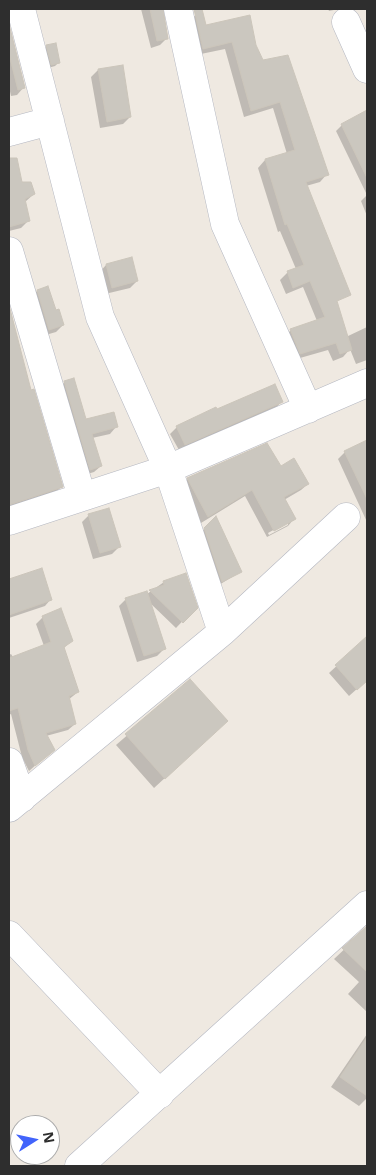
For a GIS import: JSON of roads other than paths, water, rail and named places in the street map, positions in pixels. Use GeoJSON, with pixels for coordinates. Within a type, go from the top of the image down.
{"type":"FeatureCollection","features":[{"type":"Feature","properties":{"kind":"street"},"geometry":{"type":"LineString","coordinates":[[20,9],[100,317],[168,469],[222,632]]}},
{"type":"Feature","properties":{"kind":"street"},"geometry":{"type":"LineString","coordinates":[[178,9],[225,224],[308,408]]}},
{"type":"Feature","properties":{"kind":"street"},"geometry":{"type":"LineString","coordinates":[[346,22],[367,69]]}},
{"type":"Feature","properties":{"kind":"street"},"geometry":{"type":"LineString","coordinates":[[9,132],[50,121]]}},
{"type":"Feature","properties":{"kind":"street"},"geometry":{"type":"LineString","coordinates":[[9,251],[82,497]]}},
{"type":"Feature","properties":{"kind":"street"},"geometry":{"type":"LineString","coordinates":[[9,521],[168,469],[367,383]]}},
{"type":"Feature","properties":{"kind":"street"},"geometry":{"type":"LineString","coordinates":[[15,803],[222,632],[346,517]]}},
{"type":"Feature","properties":{"kind":"street"},"geometry":{"type":"LineString","coordinates":[[9,762],[15,803]]}},
{"type":"Feature","properties":{"kind":"street"},"geometry":{"type":"LineString","coordinates":[[79,1166],[367,905]]}},
{"type":"Feature","properties":{"kind":"street"},"geometry":{"type":"LineString","coordinates":[[9,935],[160,1094]]}}]}
